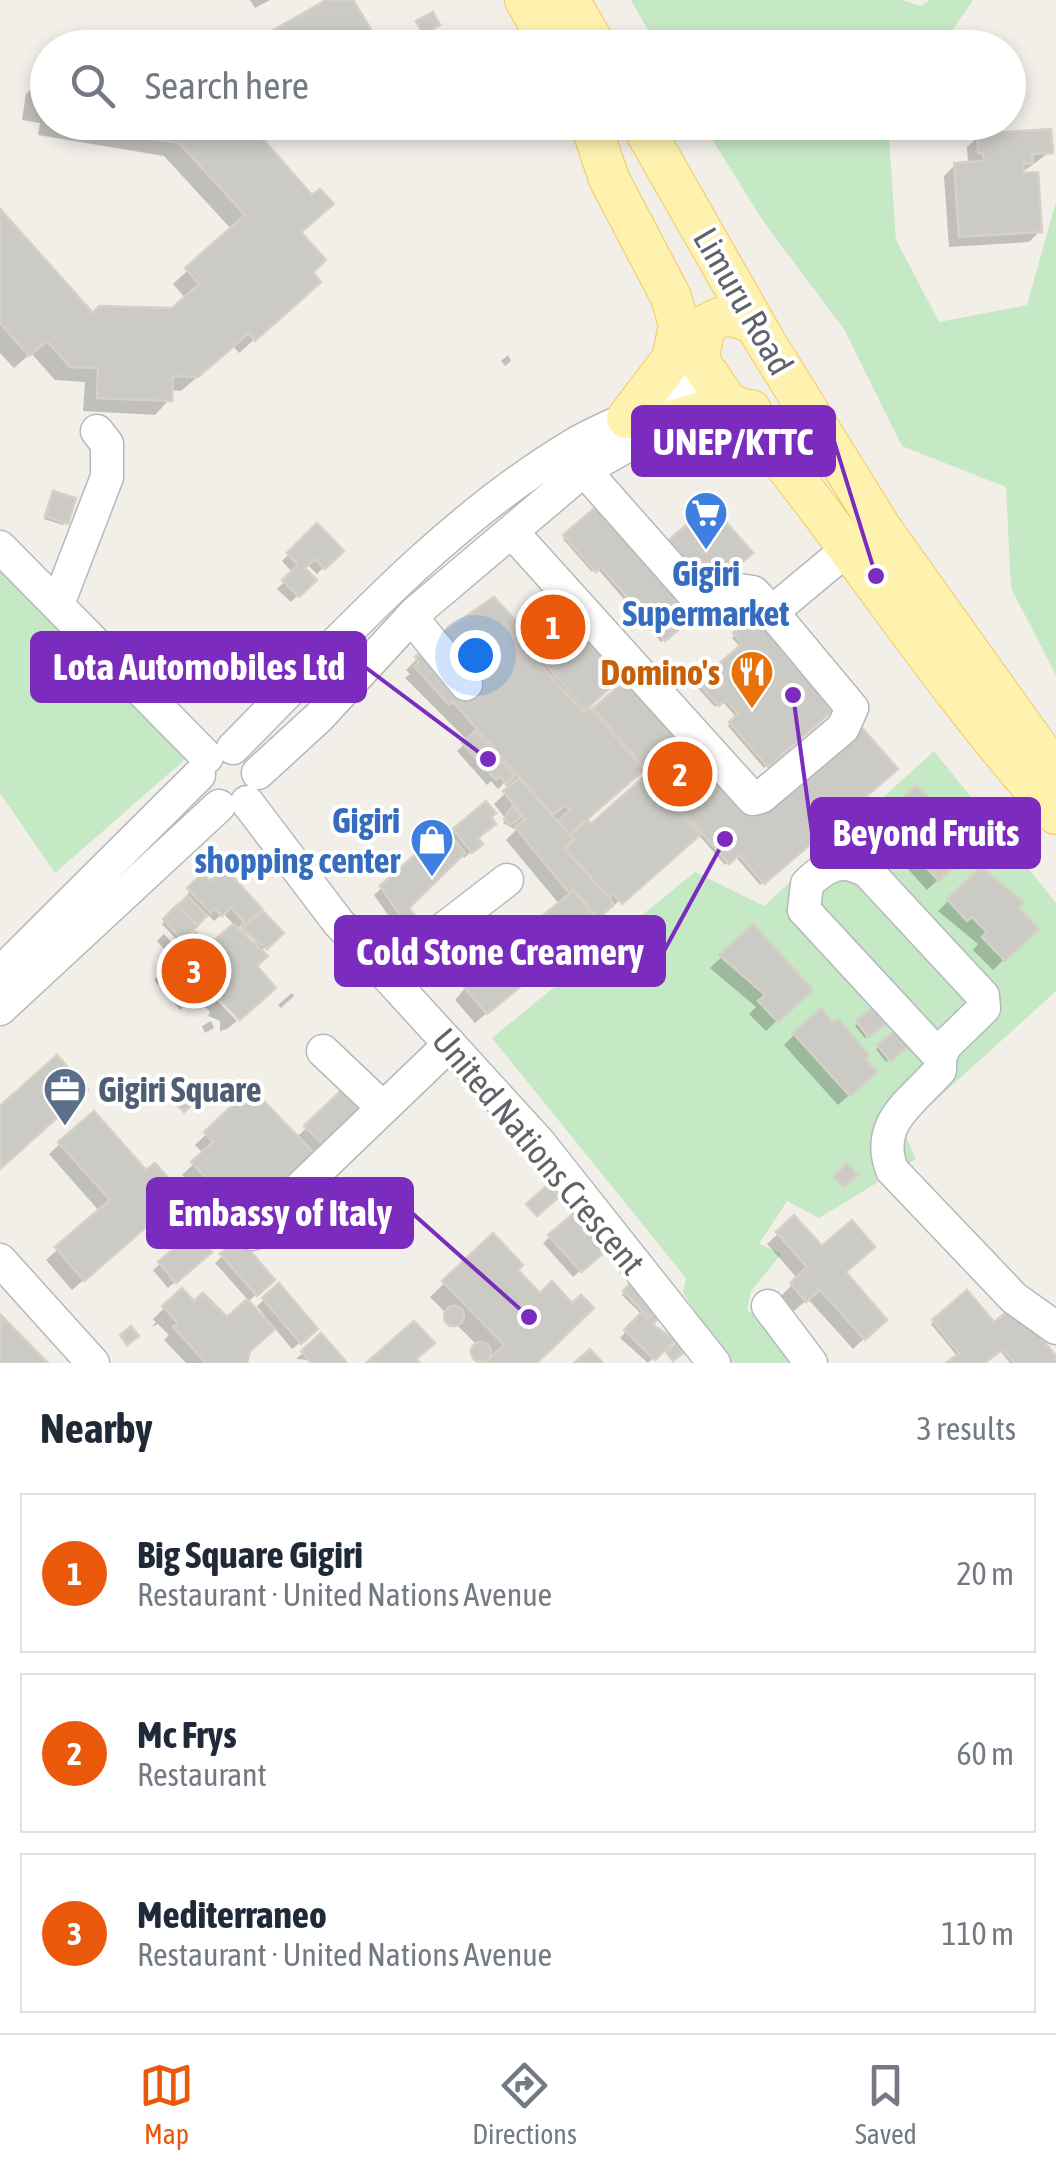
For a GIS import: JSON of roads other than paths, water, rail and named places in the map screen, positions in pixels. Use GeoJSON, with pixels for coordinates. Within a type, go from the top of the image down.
{"type":"FeatureCollection","features":[{"type":"Feature","properties":{"kind":"main road"},"geometry":{"type":"LineString","coordinates":[[525,0],[543,30]]}},
{"type":"Feature","properties":{"kind":"main road"},"geometry":{"type":"LineString","coordinates":[[569,0],[586,30]]}},
{"type":"Feature","properties":{"kind":"main road"},"geometry":{"type":"LineString","coordinates":[[596,140],[609,180],[672,297],[679,325],[672,358],[627,418]]}},
{"type":"Feature","properties":{"kind":"main road","name":"Limuru Road"},"geometry":{"type":"LineString","coordinates":[[608,140],[704,305],[704,344]]}},
{"type":"Feature","properties":{"kind":"main road","name":"Limuru Road"},"geometry":{"type":"LineString","coordinates":[[650,140],[785,373],[855,533],[982,730],[1056,814]]}},
{"type":"Feature","properties":{"kind":"main road"},"geometry":{"type":"LineString","coordinates":[[755,324],[734,314],[704,344],[728,403],[740,408],[855,533]]}},
{"type":"Feature","properties":{"kind":"main road"},"geometry":{"type":"LineString","coordinates":[[671,421],[715,408],[756,410],[772,405],[785,389],[785,373]]}},
{"type":"Feature","properties":{"kind":"main road","name":"Limuru Road"},"geometry":{"type":"LineString","coordinates":[[855,533],[1056,774]]}},
{"type":"Feature","properties":{"kind":"street"},"geometry":{"type":"LineString","coordinates":[[0,974],[213,760],[478,511],[521,477],[684,388],[704,344]]}},
{"type":"Feature","properties":{"kind":"street"},"geometry":{"type":"LineString","coordinates":[[0,1010],[241,794],[411,618],[584,470],[671,421]]}},
{"type":"Feature","properties":{"kind":"street"},"geometry":{"type":"LineString","coordinates":[[58,604],[107,478],[107,444],[97,432]]}},
{"type":"Feature","properties":{"kind":"street"},"geometry":{"type":"LineString","coordinates":[[512,532],[753,798],[761,797],[842,728],[852,708],[753,592],[738,590],[714,609],[705,608],[584,470]]}},
{"type":"Feature","properties":{"kind":"street"},"geometry":{"type":"LineString","coordinates":[[772,612],[855,533]]}},
{"type":"Feature","properties":{"kind":"street"},"geometry":{"type":"LineString","coordinates":[[0,546],[213,760],[251,758],[241,794]]}},
{"type":"Feature","properties":{"kind":"street"},"geometry":{"type":"LineString","coordinates":[[411,618],[466,684]]}},
{"type":"Feature","properties":{"kind":"street"},"geometry":{"type":"LineString","coordinates":[[213,760],[201,790],[241,794]]}},
{"type":"Feature","properties":{"kind":"street","name":"United Nations Crescent"},"geometry":{"type":"LineString","coordinates":[[241,794],[338,922],[538,1141],[714,1363]]}},
{"type":"Feature","properties":{"kind":"street"},"geometry":{"type":"LineString","coordinates":[[940,1058],[804,910],[808,884],[830,864],[844,862],[868,872],[984,996],[984,1008],[946,1045],[940,1070],[893,1118],[886,1154],[892,1170],[1014,1298],[1056,1328]]}},
{"type":"Feature","properties":{"kind":"street"},"geometry":{"type":"LineString","coordinates":[[385,974],[507,880]]}},
{"type":"Feature","properties":{"kind":"street"},"geometry":{"type":"LineString","coordinates":[[252,1234],[450,1044]]}},
{"type":"Feature","properties":{"kind":"street"},"geometry":{"type":"LineString","coordinates":[[323,1051],[382,1107]]}},
{"type":"Feature","properties":{"kind":"street"},"geometry":{"type":"LineString","coordinates":[[0,1260],[94,1363]]}},
{"type":"Feature","properties":{"kind":"street"},"geometry":{"type":"LineString","coordinates":[[768,1306],[811,1363]]}},
{"type":"Feature","properties":{"kind":"place","name":"Gigiri Supermarket"},"geometry":{"type":"Point","coordinates":[706,551]}},
{"type":"Feature","properties":{"kind":"place","name":"UNEP/KTTC"},"geometry":{"type":"Point","coordinates":[876,576]}},
{"type":"Feature","properties":{"kind":"place","name":"Big Square Gigiri"},"geometry":{"type":"Point","coordinates":[553,627]}},
{"type":"Feature","properties":{"kind":"place","name":"Beyond Fruits"},"geometry":{"type":"Point","coordinates":[793,695]}},
{"type":"Feature","properties":{"kind":"place","name":"Domino's"},"geometry":{"type":"Point","coordinates":[752,710]}},
{"type":"Feature","properties":{"kind":"place","name":"Lota Automobiles Ltd"},"geometry":{"type":"Point","coordinates":[488,759]}},
{"type":"Feature","properties":{"kind":"place","name":"Mc Frys"},"geometry":{"type":"Point","coordinates":[680,774]}},
{"type":"Feature","properties":{"kind":"place","name":"Cold Stone Creamery"},"geometry":{"type":"Point","coordinates":[725,839]}},
{"type":"Feature","properties":{"kind":"place","name":"Gigiri shopping center"},"geometry":{"type":"Point","coordinates":[432,878]}},
{"type":"Feature","properties":{"kind":"place","name":"Mediterraneo"},"geometry":{"type":"Point","coordinates":[194,971]}},
{"type":"Feature","properties":{"kind":"place","name":"Gigiri Square"},"geometry":{"type":"Point","coordinates":[65,1127]}},
{"type":"Feature","properties":{"kind":"place","name":"Embassy of Italy"},"geometry":{"type":"Point","coordinates":[529,1317]}}]}
